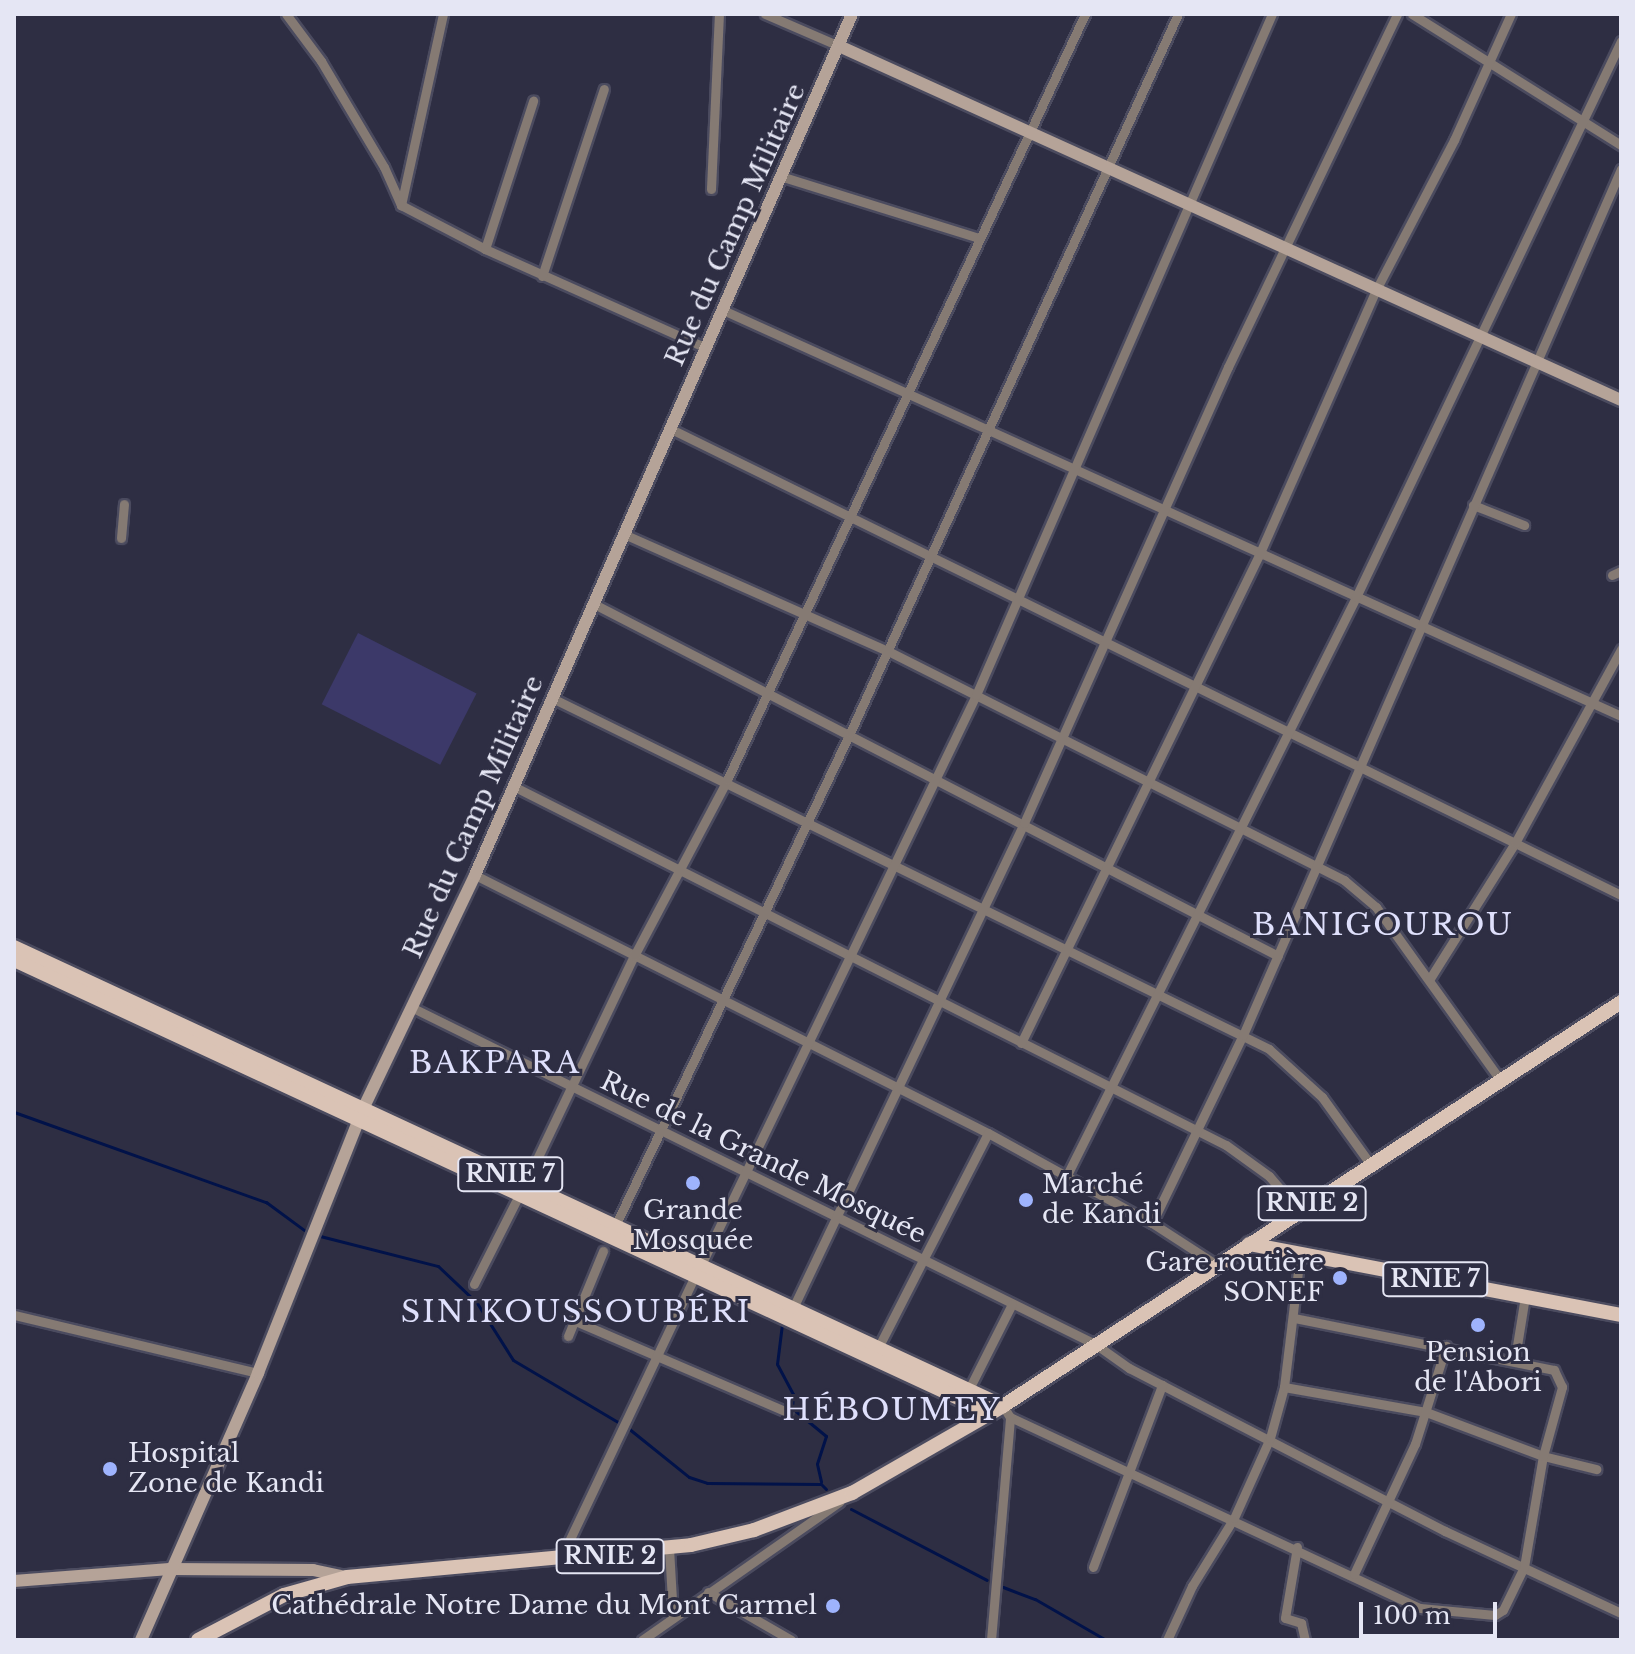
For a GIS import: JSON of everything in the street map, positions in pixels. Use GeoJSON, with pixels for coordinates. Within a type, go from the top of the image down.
{"type":"FeatureCollection","features":[{"type":"Feature","properties":{"kind":"main road","name":"RNIE 7"},"geometry":{"type":"LineString","coordinates":[[14,947],[361,1114],[518,1197],[879,1346],[969,1389],[1001,1412]]}},
{"type":"Feature","properties":{"kind":"main road","name":"RNIE 7"},"geometry":{"type":"LineString","coordinates":[[14,960],[361,1114],[526,1182],[616,1224],[698,1271],[1001,1412]]}},
{"type":"Feature","properties":{"kind":"main road","name":"RNIE 2"},"geometry":{"type":"LineString","coordinates":[[198,1640],[284,1595],[347,1577],[669,1548],[754,1530],[852,1493],[1001,1412],[1095,1344],[1621,1002]]}},
{"type":"Feature","properties":{"kind":"main road","name":"RNIE 7"},"geometry":{"type":"LineString","coordinates":[[1249,1244],[1621,1315]]}},
{"type":"Feature","properties":{"kind":"street"},"geometry":{"type":"LineString","coordinates":[[286,14],[321,61],[384,167],[401,205],[542,276],[706,348]]}},
{"type":"Feature","properties":{"kind":"street"},"geometry":{"type":"LineString","coordinates":[[401,205],[443,14]]}},
{"type":"Feature","properties":{"kind":"street"},"geometry":{"type":"LineString","coordinates":[[711,189],[719,14]]}},
{"type":"Feature","properties":{"kind":"street"},"geometry":{"type":"LineString","coordinates":[[765,14],[1621,400]]}},
{"type":"Feature","properties":{"kind":"street","name":"Rue du Camp Militaire"},"geometry":{"type":"LineString","coordinates":[[141,1640],[258,1373],[361,1114],[475,875],[852,14]]}},
{"type":"Feature","properties":{"kind":"street"},"geometry":{"type":"LineString","coordinates":[[526,1182],[634,956],[727,780],[1085,14]]}},
{"type":"Feature","properties":{"kind":"street"},"geometry":{"type":"LineString","coordinates":[[616,1224],[766,914],[1178,14]]}},
{"type":"Feature","properties":{"kind":"street"},"geometry":{"type":"LineString","coordinates":[[560,1560],[976,695],[1272,14]]}},
{"type":"Feature","properties":{"kind":"street"},"geometry":{"type":"LineString","coordinates":[[793,1308],[1024,823],[1060,736],[1397,14]]}},
{"type":"Feature","properties":{"kind":"street"},"geometry":{"type":"LineString","coordinates":[[1412,14],[1621,145]]}},
{"type":"Feature","properties":{"kind":"street"},"geometry":{"type":"LineString","coordinates":[[1021,1043],[1259,555],[1377,288],[1465,118],[1487,62],[1511,14]]}},
{"type":"Feature","properties":{"kind":"street"},"geometry":{"type":"LineString","coordinates":[[1067,1175],[1239,825],[1356,597],[1586,123],[1621,41]]}},
{"type":"Feature","properties":{"kind":"street"},"geometry":{"type":"LineString","coordinates":[[542,276],[604,89]]}},
{"type":"Feature","properties":{"kind":"street"},"geometry":{"type":"LineString","coordinates":[[485,249],[533,101]]}},
{"type":"Feature","properties":{"kind":"street"},"geometry":{"type":"LineString","coordinates":[[1152,1223],[1195,1128],[1243,1035],[1535,360],[1621,169]]}},
{"type":"Feature","properties":{"kind":"street"},"geometry":{"type":"LineString","coordinates":[[780,176],[979,238]]}},
{"type":"Feature","properties":{"kind":"street"},"geometry":{"type":"LineString","coordinates":[[723,310],[910,391],[1259,555],[1422,624],[1621,716]]}},
{"type":"Feature","properties":{"kind":"street"},"geometry":{"type":"LineString","coordinates":[[671,429],[930,558],[1195,682],[1621,895]]}},
{"type":"Feature","properties":{"kind":"street"},"geometry":{"type":"LineString","coordinates":[[121,538],[124,504]]}},
{"type":"Feature","properties":{"kind":"street"},"geometry":{"type":"LineString","coordinates":[[1473,505],[1524,525]]}},
{"type":"Feature","properties":{"kind":"street"},"geometry":{"type":"LineString","coordinates":[[626,535],[804,611],[1149,777],[1367,896],[1501,1081]]}},
{"type":"Feature","properties":{"kind":"street"},"geometry":{"type":"LineString","coordinates":[[594,604],[850,733],[1278,956]]}},
{"type":"Feature","properties":{"kind":"street"},"geometry":{"type":"LineString","coordinates":[[1429,980],[1515,843],[1621,649]]}},
{"type":"Feature","properties":{"kind":"street"},"geometry":{"type":"LineString","coordinates":[[552,698],[727,780],[809,820],[893,867],[1243,1035],[1295,1069],[1371,1165]]}},
{"type":"Feature","properties":{"kind":"street"},"geometry":{"type":"LineString","coordinates":[[513,786],[1107,1089],[1195,1128],[1253,1162],[1299,1211]]}},
{"type":"Feature","properties":{"kind":"street"},"geometry":{"type":"LineString","coordinates":[[475,875],[988,1133],[1152,1223],[1217,1265]]}},
{"type":"Feature","properties":{"kind":"street","name":"Rue de la Grande Mosquée"},"geometry":{"type":"LineString","coordinates":[[413,1008],[834,1219],[1095,1344],[1162,1385],[1389,1501],[1621,1613]]}},
{"type":"Feature","properties":{"kind":"street"},"geometry":{"type":"LineString","coordinates":[[879,1346],[988,1133]]}},
{"type":"Feature","properties":{"kind":"street"},"geometry":{"type":"LineString","coordinates":[[474,1284],[518,1197]]}},
{"type":"Feature","properties":{"kind":"street"},"geometry":{"type":"LineString","coordinates":[[568,1336],[603,1251]]}},
{"type":"Feature","properties":{"kind":"street"},"geometry":{"type":"LineString","coordinates":[[1167,1640],[1185,1598],[1234,1518],[1270,1438],[1284,1387],[1300,1254]]}},
{"type":"Feature","properties":{"kind":"street"},"geometry":{"type":"LineString","coordinates":[[1515,1358],[1525,1296]]}},
{"type":"Feature","properties":{"kind":"street"},"geometry":{"type":"LineString","coordinates":[[969,1389],[1012,1304]]}},
{"type":"Feature","properties":{"kind":"street"},"geometry":{"type":"LineString","coordinates":[[14,1315],[258,1373]]}},
{"type":"Feature","properties":{"kind":"street"},"geometry":{"type":"LineString","coordinates":[[991,1640],[1001,1412],[1297,1547],[1420,1608],[1495,1615],[1503,1610],[1524,1567],[1543,1456],[1561,1382],[1554,1370],[1515,1358],[1294,1318]]}},
{"type":"Feature","properties":{"kind":"street"},"geometry":{"type":"LineString","coordinates":[[575,1321],[787,1412]]}},
{"type":"Feature","properties":{"kind":"street"},"geometry":{"type":"LineString","coordinates":[[1354,1574],[1426,1412],[1446,1346]]}},
{"type":"Feature","properties":{"kind":"street"},"geometry":{"type":"LineString","coordinates":[[1093,1567],[1162,1385]]}},
{"type":"Feature","properties":{"kind":"street"},"geometry":{"type":"LineString","coordinates":[[1284,1387],[1426,1412],[1543,1456],[1596,1469]]}},
{"type":"Feature","properties":{"kind":"street"},"geometry":{"type":"LineString","coordinates":[[642,1640],[852,1493]]}},
{"type":"Feature","properties":{"kind":"street"},"geometry":{"type":"LineString","coordinates":[[1297,1547],[1285,1618],[1301,1623],[1305,1640]]}},
{"type":"Feature","properties":{"kind":"street"},"geometry":{"type":"LineString","coordinates":[[669,1548],[673,1618]]}},
{"type":"Feature","properties":{"kind":"street"},"geometry":{"type":"LineString","coordinates":[[14,1581],[170,1569],[313,1570],[347,1577]]}},
{"type":"Feature","properties":{"kind":"street"},"geometry":{"type":"LineString","coordinates":[[708,1592],[791,1640]]}},
{"type":"Feature","properties":{"kind":"shaded area"},"geometry":{"type":"Polygon","coordinates":[[[358,633],[477,693],[440,765],[322,704],[358,633]]]}},
{"type":"Feature","properties":{"kind":"waterway"},"geometry":{"type":"LineString","coordinates":[[14,1112],[266,1202],[304,1230]]}},
{"type":"Feature","properties":{"kind":"waterway"},"geometry":{"type":"LineString","coordinates":[[320,1236],[438,1266],[477,1303],[513,1360],[628,1428],[689,1477],[707,1483],[821,1484],[826,1489]]}},
{"type":"Feature","properties":{"kind":"waterway"},"geometry":{"type":"LineString","coordinates":[[782,1324],[777,1364],[793,1394],[792,1408],[826,1436],[817,1464],[821,1482]]}},
{"type":"Feature","properties":{"kind":"waterway"},"geometry":{"type":"LineString","coordinates":[[851,1509],[987,1580]]}},
{"type":"Feature","properties":{"kind":"waterway"},"geometry":{"type":"LineString","coordinates":[[1003,1587],[1035,1599],[1106,1640]]}},
{"type":"Feature","properties":{"kind":"place","name":"Grande Mosquée"},"geometry":{"type":"Point","coordinates":[693,1183]}},
{"type":"Feature","properties":{"kind":"place","name":"Marché de Kandi"},"geometry":{"type":"Point","coordinates":[1026,1200]}},
{"type":"Feature","properties":{"kind":"place","name":"Gare routière SONEF"},"geometry":{"type":"Point","coordinates":[1340,1278]}},
{"type":"Feature","properties":{"kind":"place","name":"Pension de l'Abori"},"geometry":{"type":"Point","coordinates":[1478,1325]}},
{"type":"Feature","properties":{"kind":"place","name":"Hospital Zone de Kandi"},"geometry":{"type":"Point","coordinates":[110,1469]}},
{"type":"Feature","properties":{"kind":"place","name":"Cathédrale Notre Dame du Mont Carmel"},"geometry":{"type":"Point","coordinates":[833,1606]}},
{"type":"Feature","properties":{"kind":"district","name":"BANIGOUROU"},"geometry":{"type":"Point","coordinates":[1383,925]}},
{"type":"Feature","properties":{"kind":"district","name":"BAKPARA"},"geometry":{"type":"Point","coordinates":[495,1063]}},
{"type":"Feature","properties":{"kind":"district","name":"SINIKOUSSOUBÉRI"},"geometry":{"type":"Point","coordinates":[576,1312]}},
{"type":"Feature","properties":{"kind":"district","name":"HÉBOUMEY"},"geometry":{"type":"Point","coordinates":[892,1410]}}]}
